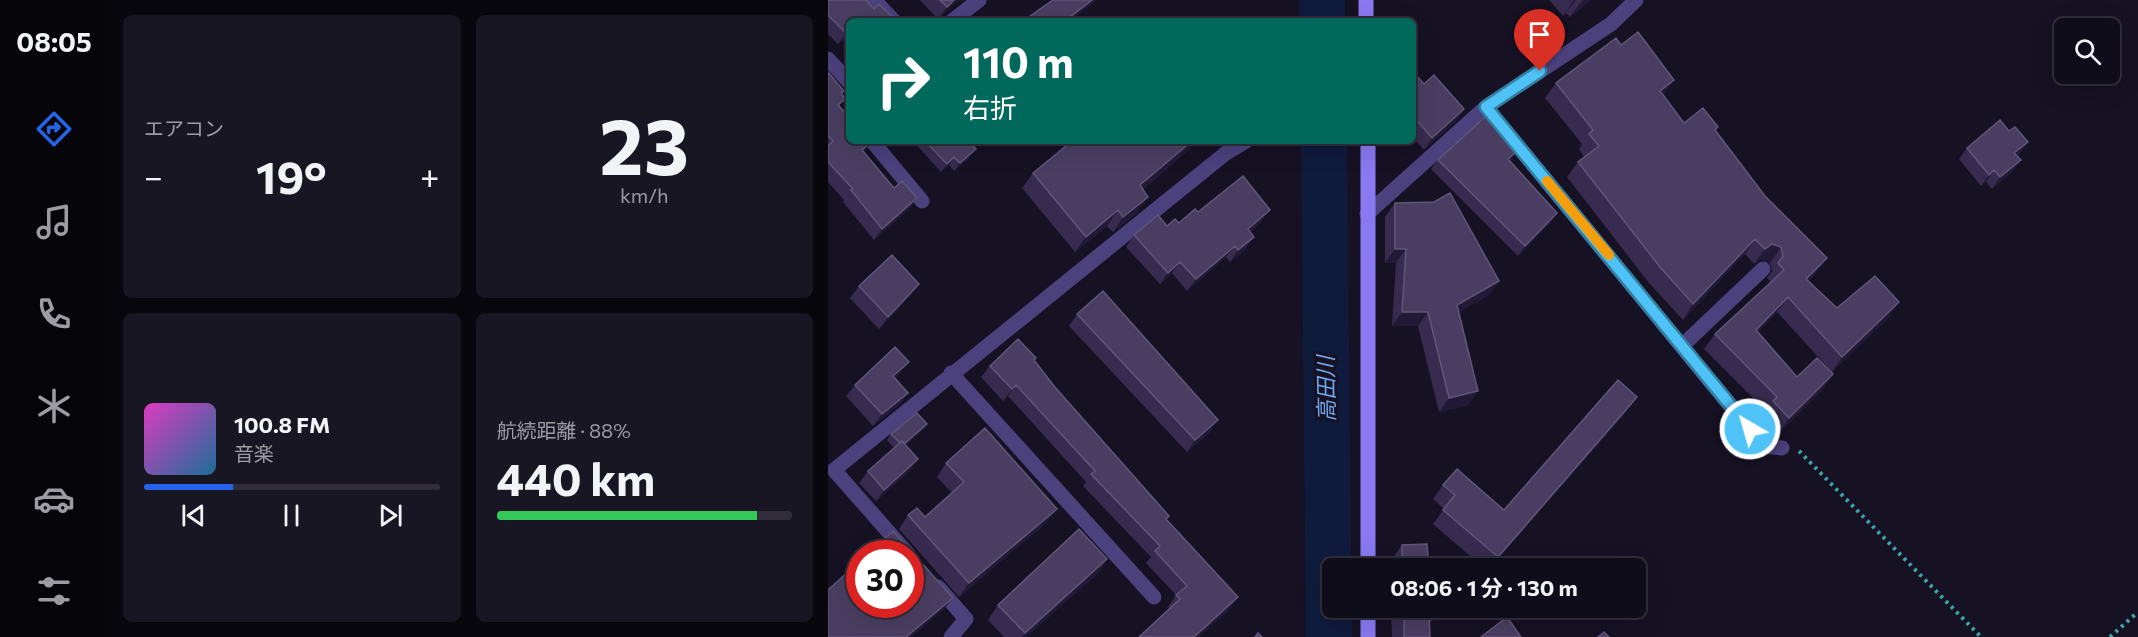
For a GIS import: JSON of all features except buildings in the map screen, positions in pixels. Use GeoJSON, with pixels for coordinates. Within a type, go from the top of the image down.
{"type":"FeatureCollection","features":[{"type":"Feature","properties":{"kind":"street"},"geometry":{"type":"LineString","coordinates":[[874,0],[891,18]]}},
{"type":"Feature","properties":{"kind":"street"},"geometry":{"type":"LineString","coordinates":[[956,18],[979,0]]}},
{"type":"Feature","properties":{"kind":"street"},"geometry":{"type":"LineString","coordinates":[[1366,0],[1366,18]]}},
{"type":"Feature","properties":{"kind":"street"},"geometry":{"type":"LineString","coordinates":[[1367,214],[1486,107],[1611,24],[1636,0]]}},
{"type":"Feature","properties":{"kind":"street"},"geometry":{"type":"LineString","coordinates":[[828,59],[846,79]]}},
{"type":"Feature","properties":{"kind":"street"},"geometry":{"type":"LineString","coordinates":[[1486,107],[1683,345],[1763,446],[1782,448]]}},
{"type":"Feature","properties":{"kind":"street"},"geometry":{"type":"LineString","coordinates":[[874,144],[922,201]]}},
{"type":"Feature","properties":{"kind":"street"},"geometry":{"type":"LineString","coordinates":[[896,540],[834,470],[1226,153],[1241,144]]}},
{"type":"Feature","properties":{"kind":"street"},"geometry":{"type":"LineString","coordinates":[[1368,144],[1368,558]]}},
{"type":"Feature","properties":{"kind":"street"},"geometry":{"type":"LineString","coordinates":[[1683,345],[1763,269]]}},
{"type":"Feature","properties":{"kind":"street"},"geometry":{"type":"LineString","coordinates":[[951,374],[1154,597]]}},
{"type":"Feature","properties":{"kind":"street"},"geometry":{"type":"LineString","coordinates":[[924,571],[966,619],[951,637]]}},
{"type":"Feature","properties":{"kind":"street"},"geometry":{"type":"LineString","coordinates":[[1368,618],[1368,637]]}},
{"type":"Feature","properties":{"kind":"path"},"geometry":{"type":"LineString","coordinates":[[1782,448],[1802,452],[1981,637]]}},
{"type":"Feature","properties":{"kind":"path"},"geometry":{"type":"LineString","coordinates":[[2110,637],[2138,612]]}},
{"type":"Feature","properties":{"kind":"waterway","name":"高田川"},"geometry":{"type":"LineString","coordinates":[[1322,0],[1322,18]]}},
{"type":"Feature","properties":{"kind":"waterway","name":"高田川"},"geometry":{"type":"LineString","coordinates":[[1324,144],[1329,637]]}},
{"type":"Feature","properties":{"kind":"slow traffic"},"geometry":{"type":"LineString","coordinates":[[1547,181],[1609,255]]}},
{"type":"Feature","properties":{"kind":"route"},"geometry":{"type":"LineString","coordinates":[[1540,71],[1486,107],[1750,429]]}}]}
